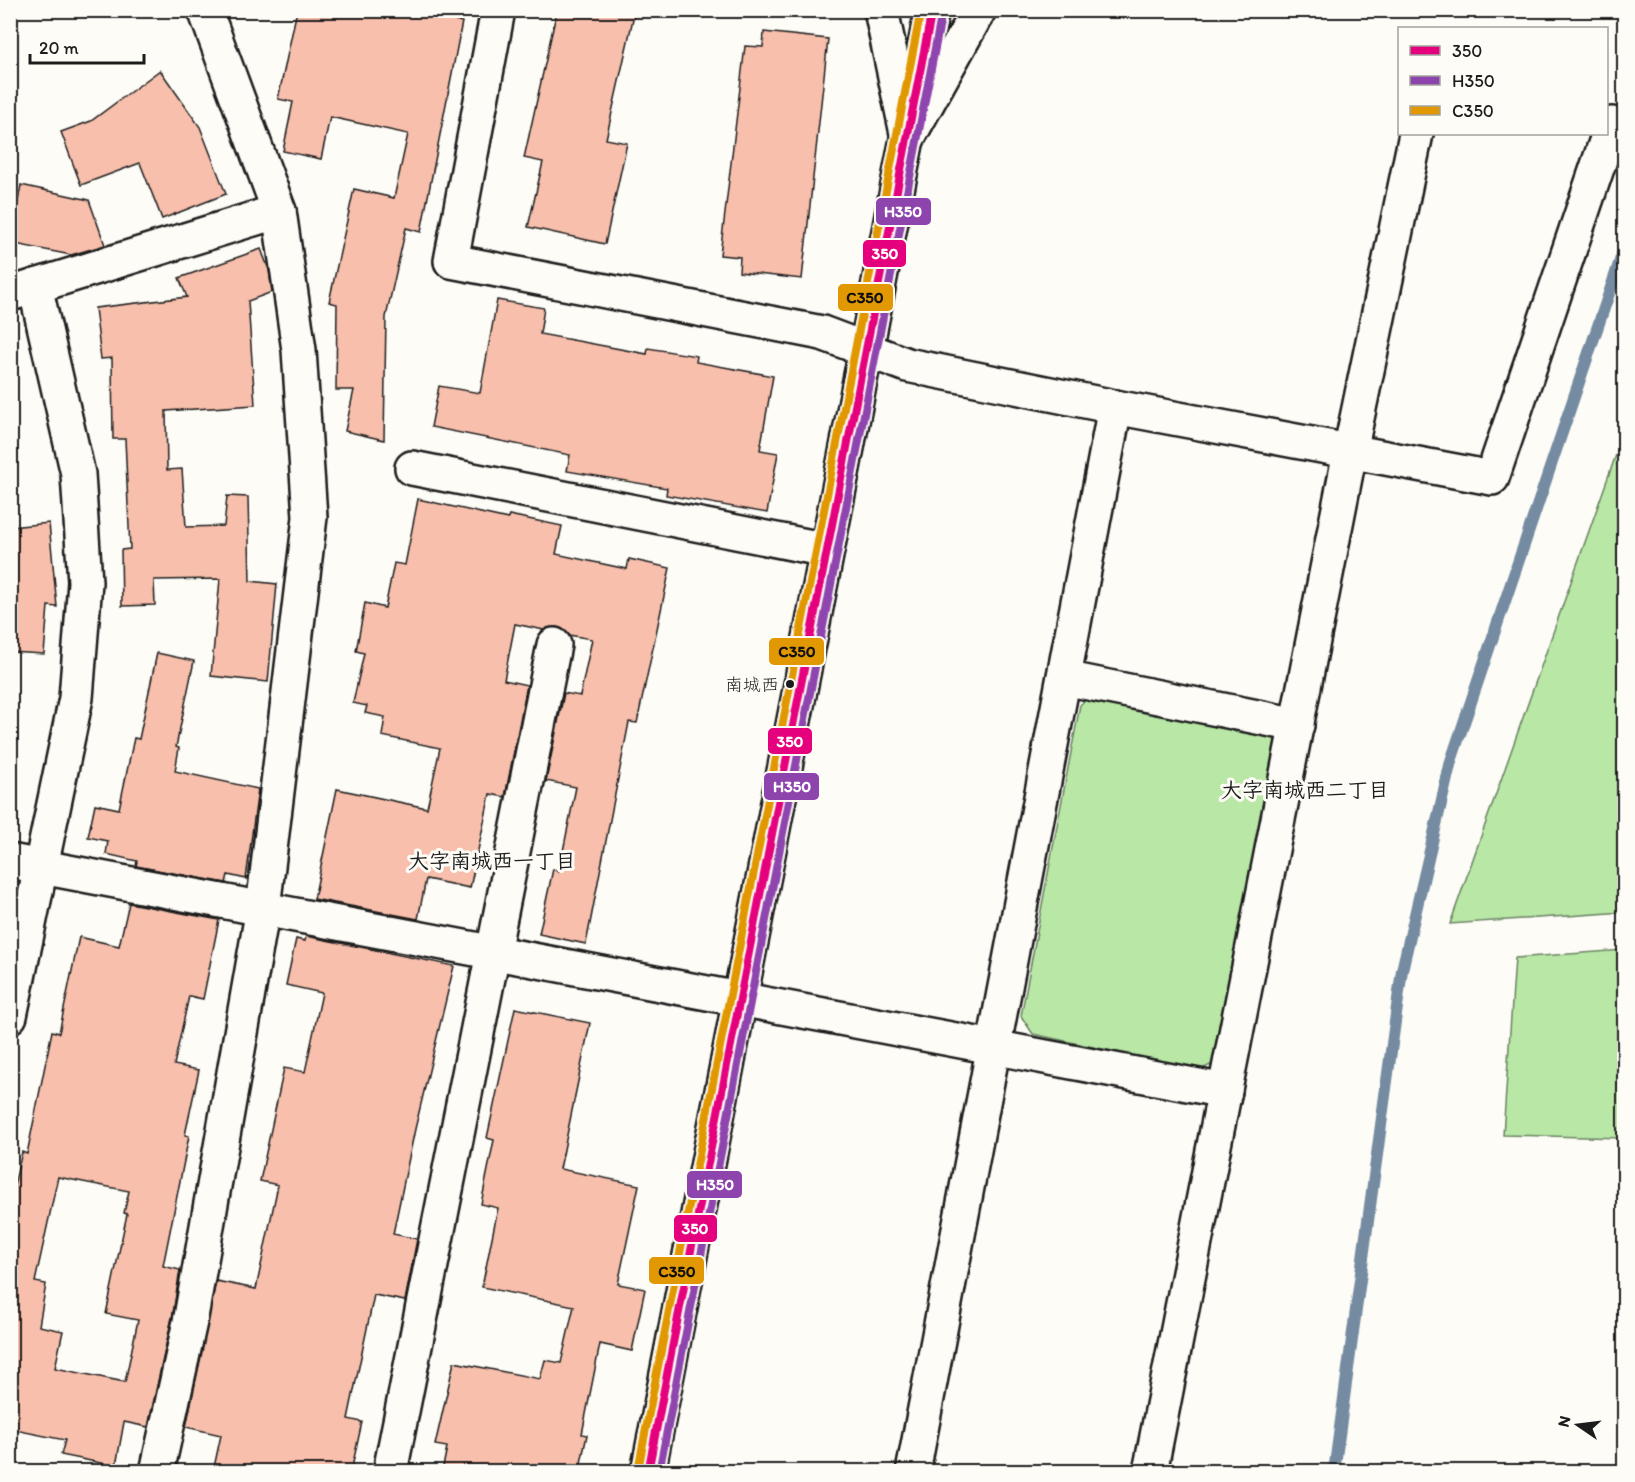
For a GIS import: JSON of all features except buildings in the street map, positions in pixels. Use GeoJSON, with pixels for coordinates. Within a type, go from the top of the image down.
{"type":"FeatureCollection","features":[{"type":"Feature","properties":{"kind":"street"},"geometry":{"type":"LineString","coordinates":[[157,1472],[191,1317],[263,908],[310,517],[299,350],[279,211],[205,10]]}},
{"type":"Feature","properties":{"kind":"street"},"geometry":{"type":"LineString","coordinates":[[498,10],[451,261],[822,333],[907,365],[1492,478],[1612,124]]}},
{"type":"Feature","properties":{"kind":"street"},"geometry":{"type":"LineString","coordinates":[[881,10],[908,138]]}},
{"type":"Feature","properties":{"kind":"street"},"geometry":{"type":"LineString","coordinates":[[648,1472],[932,10]]}},
{"type":"Feature","properties":{"kind":"street"},"geometry":{"type":"LineString","coordinates":[[908,138],[980,10]]}},
{"type":"Feature","properties":{"kind":"street"},"geometry":{"type":"LineString","coordinates":[[1150,1472],[1350,452],[1416,135]]}},
{"type":"Feature","properties":{"kind":"street"},"geometry":{"type":"LineString","coordinates":[[10,1016],[25,864],[76,699],[85,582],[78,474],[23,290],[279,211]]}},
{"type":"Feature","properties":{"kind":"street"},"geometry":{"type":"LineString","coordinates":[[913,1472],[1115,407]]}},
{"type":"Feature","properties":{"kind":"street"},"geometry":{"type":"LineString","coordinates":[[412,468],[827,549]]}},
{"type":"Feature","properties":{"kind":"street"},"geometry":{"type":"LineString","coordinates":[[390,1472],[554,645]]}},
{"type":"Feature","properties":{"kind":"street"},"geometry":{"type":"LineString","coordinates":[[1064,678],[1297,725]]}},
{"type":"Feature","properties":{"kind":"street"},"geometry":{"type":"LineString","coordinates":[[25,864],[1224,1091]]}},
{"type":"Feature","properties":{"kind":"green space"},"geometry":{"type":"Polygon","coordinates":[[[1624,432],[1624,912],[1450,924],[1624,432]]]}},
{"type":"Feature","properties":{"kind":"green space"},"geometry":{"type":"Polygon","coordinates":[[[1094,691],[1268,731],[1280,743],[1217,1062],[1200,1070],[1033,1034],[1021,1016],[1080,705],[1094,691]]]}},
{"type":"Feature","properties":{"kind":"green space"},"geometry":{"type":"Polygon","coordinates":[[[1624,950],[1624,1138],[1503,1135],[1515,958],[1624,950]]]}},
{"type":"Feature","properties":{"kind":"waterway"},"geometry":{"type":"LineString","coordinates":[[1334,1472],[1402,970],[1451,761],[1624,249]]}},
{"type":"Feature","properties":{"kind":"transit line","name":"C350"},"geometry":{"type":"LineString","coordinates":[[638,1470],[921,10]]}},
{"type":"Feature","properties":{"kind":"transit line","name":"350"},"geometry":{"type":"LineString","coordinates":[[648,1472],[932,10]]}},
{"type":"Feature","properties":{"kind":"transit line","name":"H350"},"geometry":{"type":"LineString","coordinates":[[659,1472],[942,12]]}},
{"type":"Feature","properties":{"kind":"place","name":"南城西"},"geometry":{"type":"Point","coordinates":[790,684]}},
{"type":"Feature","properties":{"kind":"district","name":"大字南城西二丁目"},"geometry":{"type":"Point","coordinates":[1305,790]}},
{"type":"Feature","properties":{"kind":"district","name":"大字南城西一丁目"},"geometry":{"type":"Point","coordinates":[492,861]}}]}
